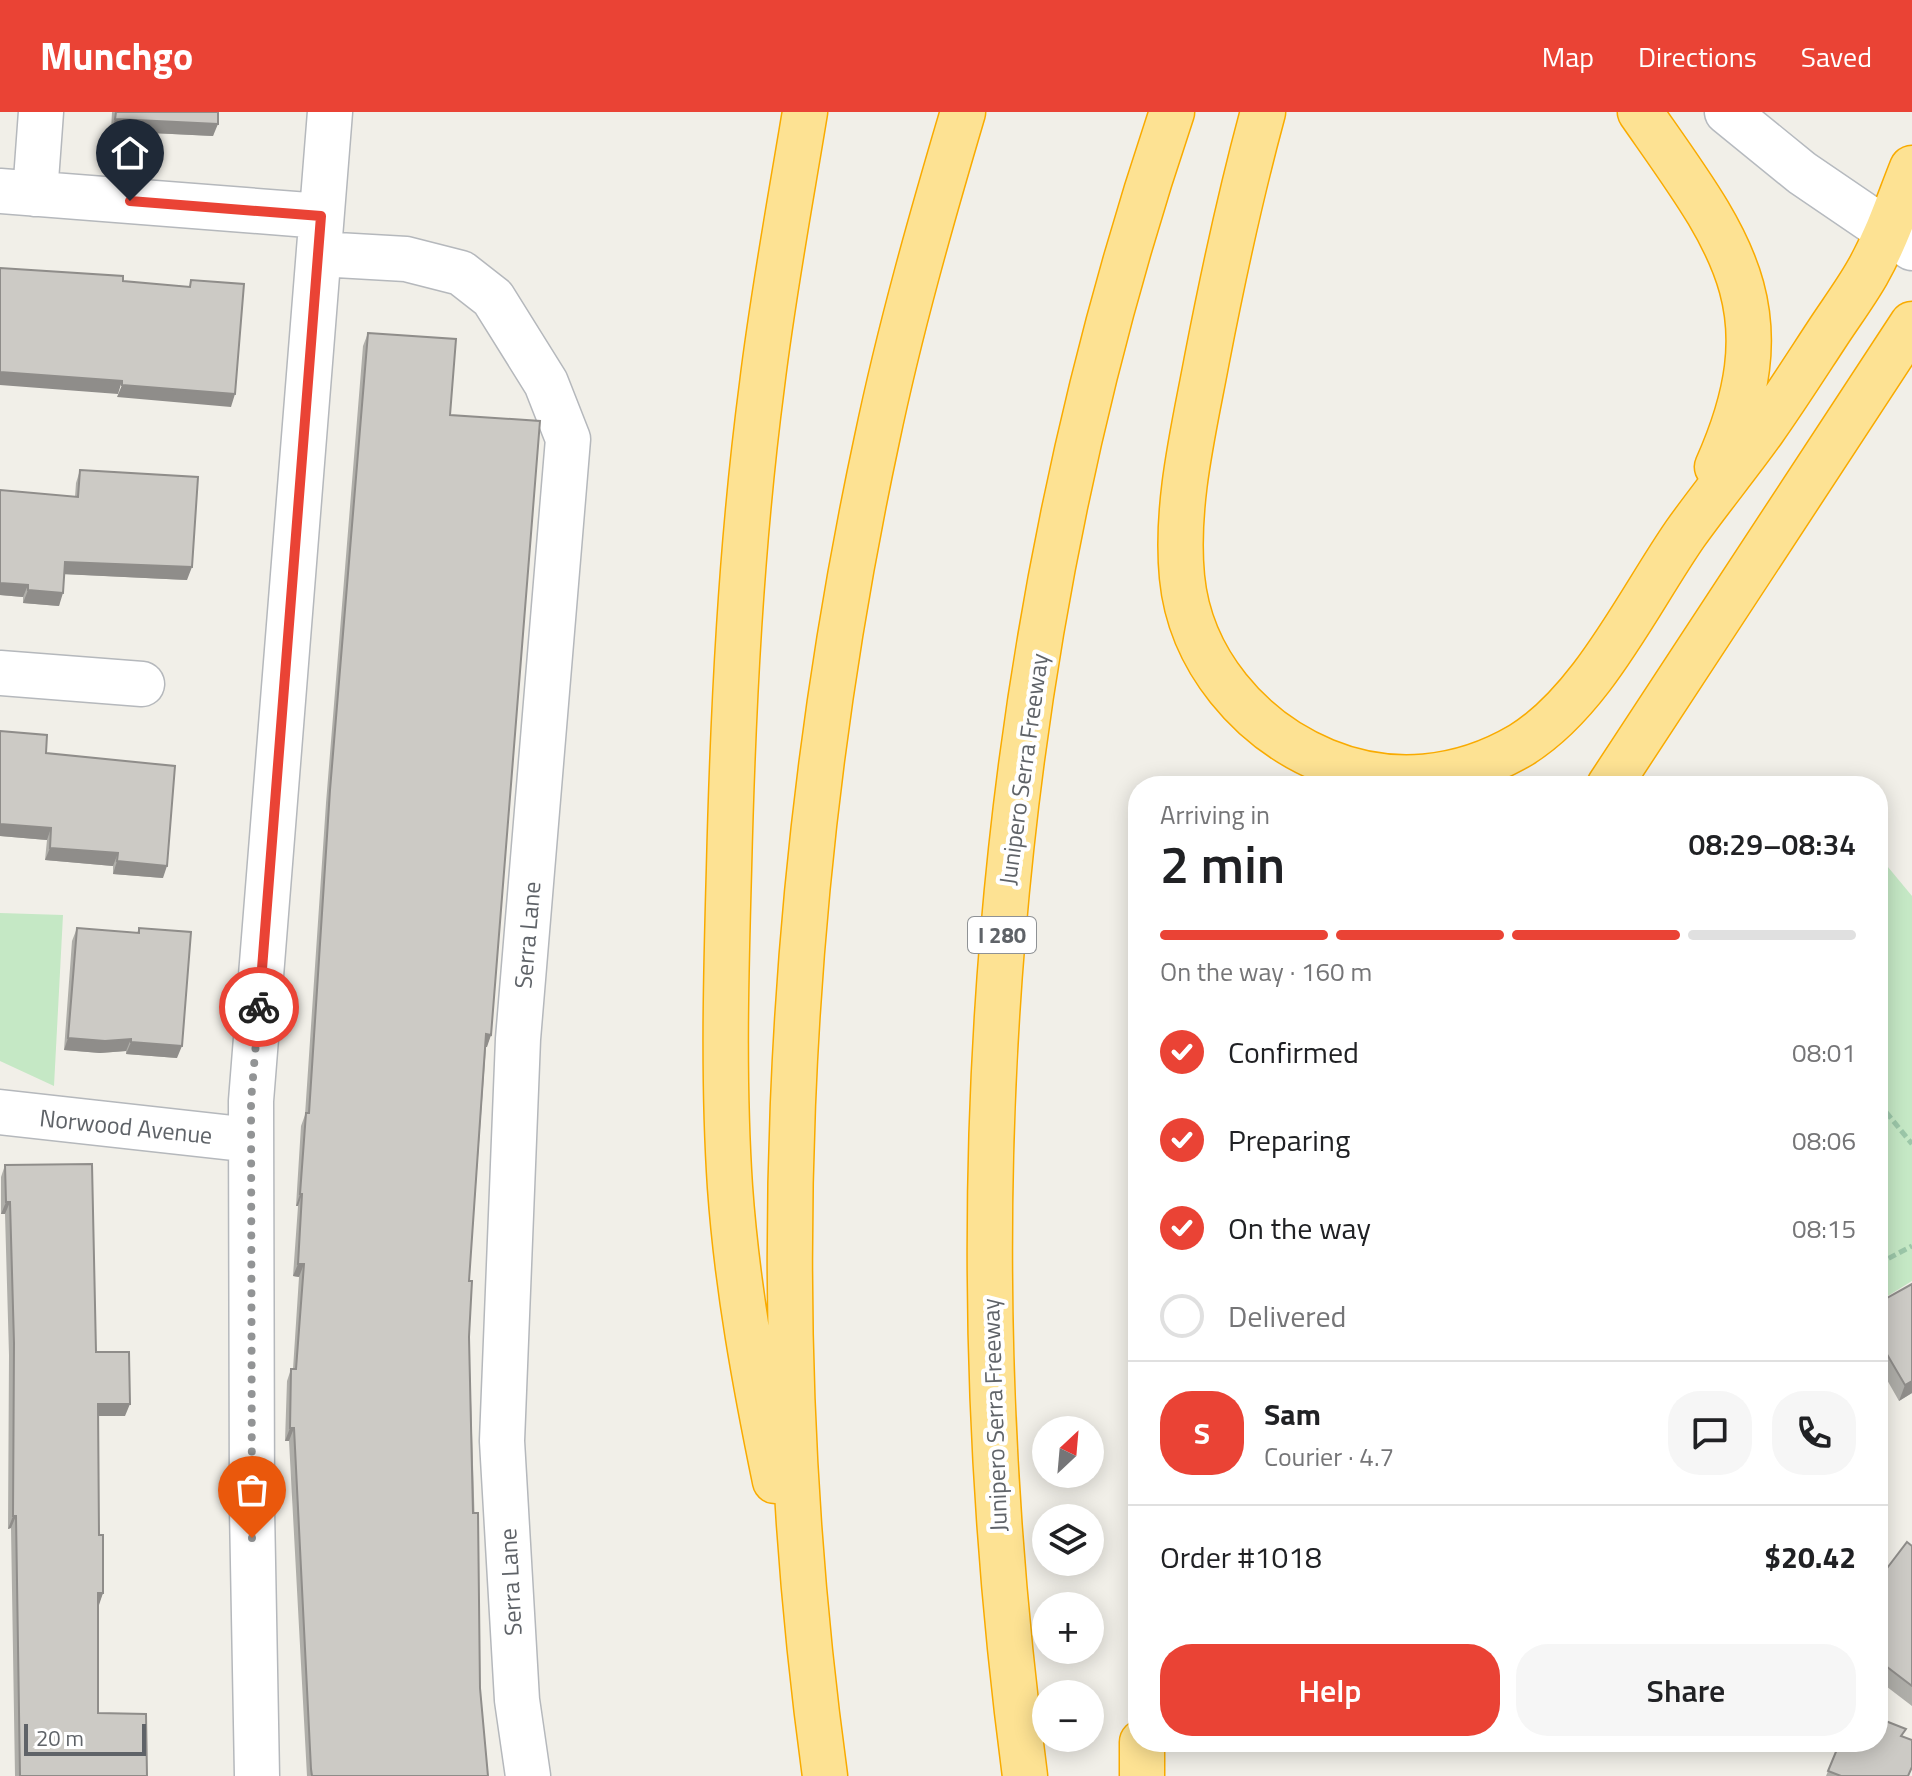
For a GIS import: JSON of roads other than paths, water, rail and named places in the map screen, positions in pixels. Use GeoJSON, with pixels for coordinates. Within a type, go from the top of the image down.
{"type":"FeatureCollection","features":[{"type":"Feature","properties":{"kind":"highway"},"geometry":{"type":"LineString","coordinates":[[805,112],[770,328],[751,496],[732,751],[725,1039],[730,1174],[740,1283],[755,1381],[812,1670]]}},
{"type":"Feature","properties":{"kind":"highway"},"geometry":{"type":"LineString","coordinates":[[825,1776],[812,1670],[795,1449],[789,1229],[796,1037],[809,876],[831,699],[859,525],[899,343],[963,112]]}},
{"type":"Feature","properties":{"kind":"highway","name":"Junipero Serra Freeway"},"geometry":{"type":"LineString","coordinates":[[1025,1776],[998,1524],[989,1348],[989,1170],[997,994],[1015,817],[1040,643],[1075,466],[1121,283],[1172,112]]}},
{"type":"Feature","properties":{"kind":"highway"},"geometry":{"type":"LineString","coordinates":[[1263,112],[1235,220],[1214,325],[1181,524],[1182,581],[1199,639],[1217,675],[1241,706],[1271,731],[1307,753],[1346,770],[1374,776]]}},
{"type":"Feature","properties":{"kind":"highway"},"geometry":{"type":"LineString","coordinates":[[1640,112],[1715,222],[1740,278],[1747,305],[1747,369],[1741,401],[1718,463],[1686,534]]}},
{"type":"Feature","properties":{"kind":"highway"},"geometry":{"type":"LineString","coordinates":[[1433,776],[1454,773],[1489,761],[1521,745],[1551,723],[1576,696],[1686,534],[1764,429],[1866,275],[1900,240],[1912,168]]}},
{"type":"Feature","properties":{"kind":"highway"},"geometry":{"type":"LineString","coordinates":[[1616,776],[1912,324]]}},
{"type":"Feature","properties":{"kind":"highway"},"geometry":{"type":"LineString","coordinates":[[1142,1752],[1142,1776]]}},
{"type":"Feature","properties":{"kind":"street"},"geometry":{"type":"LineString","coordinates":[[18,193],[41,112]]}},
{"type":"Feature","properties":{"kind":"street"},"geometry":{"type":"LineString","coordinates":[[257,1776],[252,1509],[251,1101],[330,112]]}},
{"type":"Feature","properties":{"kind":"street"},"geometry":{"type":"LineString","coordinates":[[1727,112],[1802,173],[1900,240]]}},
{"type":"Feature","properties":{"kind":"street","name":"Serra Lane"},"geometry":{"type":"LineString","coordinates":[[18,193],[320,235],[461,273],[493,298],[546,383],[568,439],[518,1039],[502,1441],[517,1700],[528,1776]]}},
{"type":"Feature","properties":{"kind":"street"},"geometry":{"type":"LineString","coordinates":[[0,673],[142,684]]}},
{"type":"Feature","properties":{"kind":"street","name":"Norwood Avenue"},"geometry":{"type":"LineString","coordinates":[[0,1112],[251,1140]]}}]}
